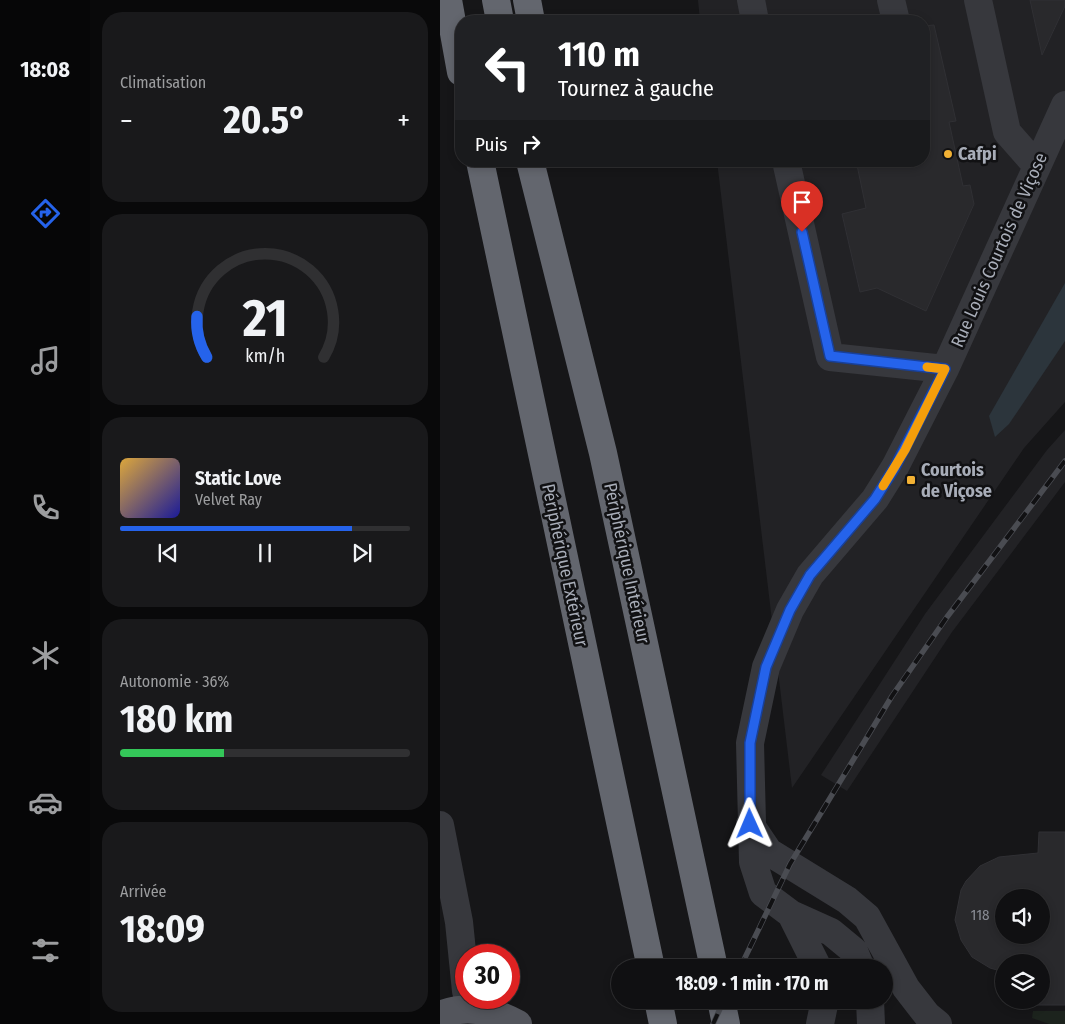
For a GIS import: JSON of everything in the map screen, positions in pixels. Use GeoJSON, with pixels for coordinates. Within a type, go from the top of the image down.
{"type":"FeatureCollection","features":[{"type":"Feature","properties":{"kind":"highway"},"geometry":{"type":"LineString","coordinates":[[448,0],[455,38]]}},
{"type":"Feature","properties":{"kind":"highway"},"geometry":{"type":"LineString","coordinates":[[496,0],[499,15]]}},
{"type":"Feature","properties":{"kind":"highway"},"geometry":{"type":"LineString","coordinates":[[527,0],[530,15]]}},
{"type":"Feature","properties":{"kind":"highway"},"geometry":{"type":"LineString","coordinates":[[440,29],[455,59]]}},
{"type":"Feature","properties":{"kind":"highway","name":"Périphérique Extérieur"},"geometry":{"type":"LineString","coordinates":[[481,167],[649,959]]}},
{"type":"Feature","properties":{"kind":"highway","name":"Périphérique Intérieur"},"geometry":{"type":"LineString","coordinates":[[535,169],[603,453],[712,959]]}},
{"type":"Feature","properties":{"kind":"highway"},"geometry":{"type":"LineString","coordinates":[[660,1009],[663,1024]]}},
{"type":"Feature","properties":{"kind":"highway"},"geometry":{"type":"LineString","coordinates":[[723,1009],[726,1024]]}},
{"type":"Feature","properties":{"kind":"main road"},"geometry":{"type":"LineString","coordinates":[[440,1015],[455,1006]]}},
{"type":"Feature","properties":{"kind":"main road"},"geometry":{"type":"LineString","coordinates":[[484,1009],[518,1024]]}},
{"type":"Feature","properties":{"kind":"street"},"geometry":{"type":"LineString","coordinates":[[750,0],[754,15]]}},
{"type":"Feature","properties":{"kind":"street"},"geometry":{"type":"LineString","coordinates":[[891,0],[895,15]]}},
{"type":"Feature","properties":{"kind":"street"},"geometry":{"type":"LineString","coordinates":[[978,0],[1007,132],[1036,165]]}},
{"type":"Feature","properties":{"kind":"street","name":"Rue Louis Courtois de Viçose"},"geometry":{"type":"LineString","coordinates":[[857,959],[854,951],[831,932],[791,914],[763,893],[753,862],[750,824],[750,743],[766,667],[790,610],[810,575],[875,499],[895,467],[945,369],[1036,165],[1065,105]]}},
{"type":"Feature","properties":{"kind":"street"},"geometry":{"type":"LineString","coordinates":[[787,167],[830,356],[945,369]]}},
{"type":"Feature","properties":{"kind":"street"},"geometry":{"type":"LineString","coordinates":[[750,824],[769,852],[847,900],[867,917],[906,988],[927,1015],[938,1024]]}},
{"type":"Feature","properties":{"kind":"street"},"geometry":{"type":"LineString","coordinates":[[440,826],[459,922],[461,944]]}},
{"type":"Feature","properties":{"kind":"street","name":"Rue Louis Courtois de Viçose"},"geometry":{"type":"LineString","coordinates":[[791,914],[814,959]]}},
{"type":"Feature","properties":{"kind":"street"},"geometry":{"type":"LineString","coordinates":[[820,1024],[823,1009]]}},
{"type":"Feature","properties":{"kind":"street"},"geometry":{"type":"LineString","coordinates":[[870,1009],[871,1024]]}},
{"type":"Feature","properties":{"kind":"shaded area"},"geometry":{"type":"Polygon","coordinates":[[[698,0],[1065,0],[1065,402],[1024,448],[792,788],[718,167],[930,167],[930,15],[699,15],[698,0]]]}},
{"type":"Feature","properties":{"kind":"shaded area"},"geometry":{"type":"Polygon","coordinates":[[[1065,283],[1065,341],[1009,424],[995,437],[989,416],[1065,283]]]}},
{"type":"Feature","properties":{"kind":"shaded area"},"geometry":{"type":"Polygon","coordinates":[[[1065,430],[1065,482],[952,632],[847,791],[821,775],[925,614],[1047,450],[1065,430]]]}},
{"type":"Feature","properties":{"kind":"shaded area"},"geometry":{"type":"Polygon","coordinates":[[[1033,1011],[1065,1011],[1065,1024],[1049,1024],[1032,1018],[1033,1011]]]}},
{"type":"Feature","properties":{"kind":"building"},"geometry":{"type":"Polygon","coordinates":[[[1030,0],[1065,0],[1065,6],[1042,55],[1030,0]]]}},
{"type":"Feature","properties":{"kind":"building"},"geometry":{"type":"Polygon","coordinates":[[[930,25],[934,25],[956,121],[949,122],[963,186],[970,185],[974,204],[926,311],[877,288],[860,292],[842,214],[866,208],[857,167],[930,167],[930,25]]]}},
{"type":"Feature","properties":{"kind":"building"},"geometry":{"type":"Polygon","coordinates":[[[1039,832],[1065,832],[1065,1005],[1050,1005],[1050,954],[995,954],[995,969],[972,957],[961,940],[955,920],[961,890],[966,881],[980,866],[999,857],[1038,853],[1039,832]]]}},
{"type":"Feature","properties":{"kind":"railway"},"geometry":{"type":"LineString","coordinates":[[744,959],[790,864],[892,696],[947,617],[1065,461]]}},
{"type":"Feature","properties":{"kind":"railway"},"geometry":{"type":"LineString","coordinates":[[713,1024],[720,1009]]}},
{"type":"Feature","properties":{"kind":"slow traffic"},"geometry":{"type":"LineString","coordinates":[[883,486],[905,450],[945,369],[927,367]]}},
{"type":"Feature","properties":{"kind":"place","name":"Cafpi"},"geometry":{"type":"Point","coordinates":[948,154]}},
{"type":"Feature","properties":{"kind":"place","name":"Courtois de Viçose"},"geometry":{"type":"Point","coordinates":[911,480]}},
{"type":"Feature","properties":{"kind":"route"},"geometry":{"type":"LineString","coordinates":[[750,824],[750,743],[766,667],[790,610],[810,575],[830,549],[875,499],[914,432],[945,369],[830,356],[802,232]]}}]}
